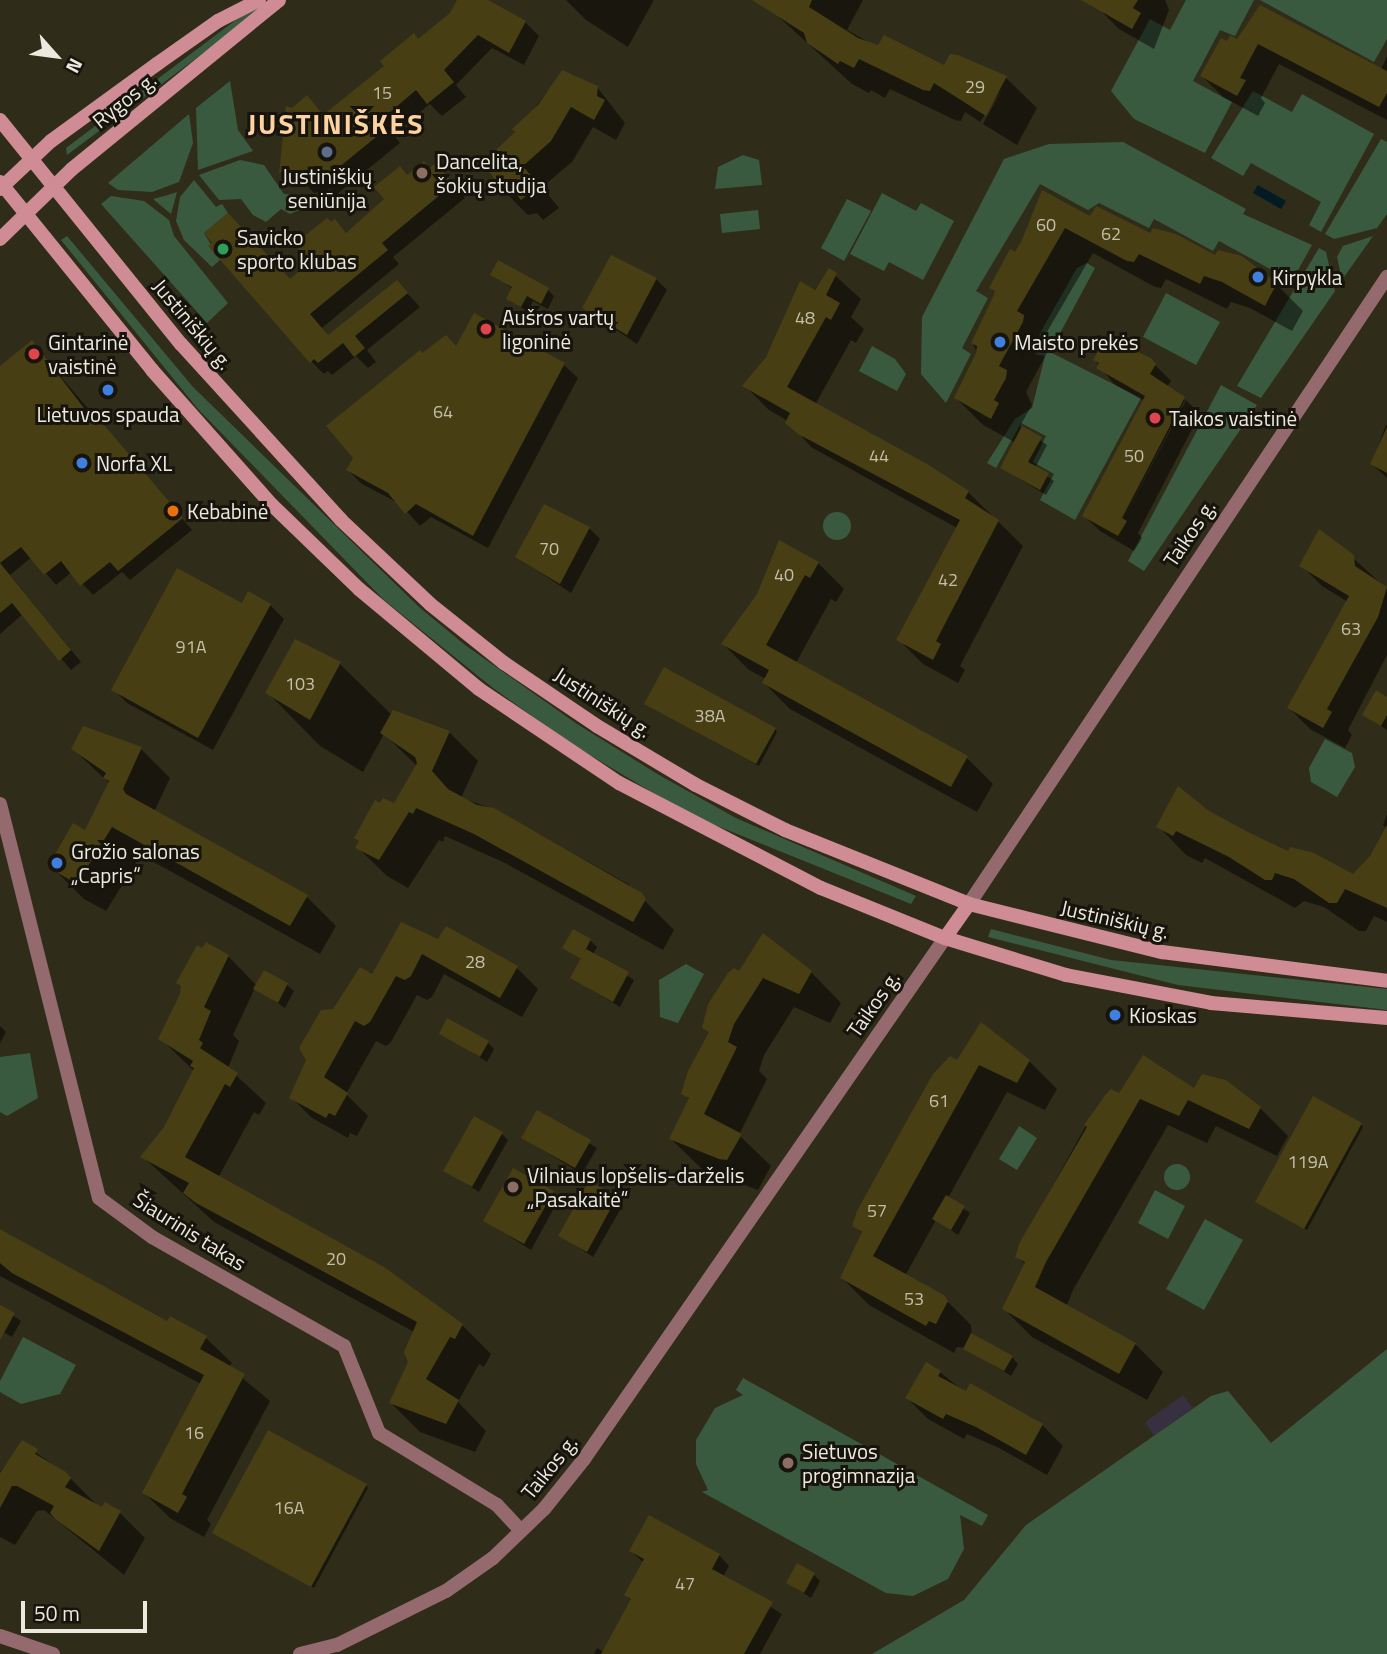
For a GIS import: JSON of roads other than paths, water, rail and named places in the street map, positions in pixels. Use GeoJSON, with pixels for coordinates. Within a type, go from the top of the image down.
{"type":"FeatureCollection","features":[{"type":"Feature","properties":{"kind":"main road","name":"Rygos g."},"geometry":{"type":"LineString","coordinates":[[1,185],[31,159],[218,21],[259,0]]}},
{"type":"Feature","properties":{"kind":"main road","name":"Rygos g."},"geometry":{"type":"LineString","coordinates":[[0,239],[52,186],[279,0]]}},
{"type":"Feature","properties":{"kind":"main road","name":"Justiniškių g."},"geometry":{"type":"LineString","coordinates":[[0,120],[52,186],[277,454],[430,604],[505,663],[696,785],[785,830],[970,904],[1162,952],[1387,981]]}},
{"type":"Feature","properties":{"kind":"main road"},"geometry":{"type":"LineString","coordinates":[[1,185],[26,212],[152,370],[272,505],[359,589],[479,689],[556,744],[673,813],[821,888],[945,938],[1066,975],[1211,1003],[1387,1018]]}},
{"type":"Feature","properties":{"kind":"main road","name":"Taikos g."},"geometry":{"type":"LineString","coordinates":[[945,938],[970,904]]}},
{"type":"Feature","properties":{"kind":"street","name":"Taikos g."},"geometry":{"type":"LineString","coordinates":[[970,904],[1387,277]]}},
{"type":"Feature","properties":{"kind":"street","name":"Šiaurinis takas"},"geometry":{"type":"LineString","coordinates":[[0,804],[99,1198],[152,1237],[344,1346],[379,1433],[497,1505],[521,1531]]}},
{"type":"Feature","properties":{"kind":"street","name":"Taikos g."},"geometry":{"type":"LineString","coordinates":[[300,1654],[337,1645],[401,1617],[456,1584],[521,1531],[584,1459],[945,938]]}},
{"type":"Feature","properties":{"kind":"street"},"geometry":{"type":"LineString","coordinates":[[0,1636],[53,1654]]}},
{"type":"Feature","properties":{"kind":"water"},"geometry":{"type":"Polygon","coordinates":[[[1258,185],[1286,201],[1281,209],[1253,193],[1258,185]]]}},
{"type":"Feature","properties":{"kind":"place","name":"Justiniškių seniūnija"},"geometry":{"type":"Point","coordinates":[327,152]}},
{"type":"Feature","properties":{"kind":"place","name":"Dancelita, šokių studija"},"geometry":{"type":"Point","coordinates":[422,173]}},
{"type":"Feature","properties":{"kind":"place","name":"Savicko sporto klubas"},"geometry":{"type":"Point","coordinates":[223,249]}},
{"type":"Feature","properties":{"kind":"place","name":"Kirpykla"},"geometry":{"type":"Point","coordinates":[1258,277]}},
{"type":"Feature","properties":{"kind":"place","name":"Aušros vartų ligoninė"},"geometry":{"type":"Point","coordinates":[486,329]}},
{"type":"Feature","properties":{"kind":"place","name":"Maisto prekės"},"geometry":{"type":"Point","coordinates":[1000,342]}},
{"type":"Feature","properties":{"kind":"place","name":"Gintarinė vaistinė"},"geometry":{"type":"Point","coordinates":[34,354]}},
{"type":"Feature","properties":{"kind":"place","name":"Lietuvos spauda"},"geometry":{"type":"Point","coordinates":[108,390]}},
{"type":"Feature","properties":{"kind":"place","name":"Taikos vaistinė"},"geometry":{"type":"Point","coordinates":[1155,418]}},
{"type":"Feature","properties":{"kind":"place","name":"Norfa XL"},"geometry":{"type":"Point","coordinates":[82,463]}},
{"type":"Feature","properties":{"kind":"place","name":"Kebabinė"},"geometry":{"type":"Point","coordinates":[173,511]}},
{"type":"Feature","properties":{"kind":"place","name":"Grožio salonas „Capris“"},"geometry":{"type":"Point","coordinates":[57,863]}},
{"type":"Feature","properties":{"kind":"place","name":"Kioskas"},"geometry":{"type":"Point","coordinates":[1115,1015]}},
{"type":"Feature","properties":{"kind":"place","name":"Vilniaus lopšelis-darželis „Pasakaitė“"},"geometry":{"type":"Point","coordinates":[513,1187]}},
{"type":"Feature","properties":{"kind":"place","name":"Sietuvos progimnazija"},"geometry":{"type":"Point","coordinates":[788,1463]}},
{"type":"Feature","properties":{"kind":"district","name":"JUSTINIŠKĖS"},"geometry":{"type":"Point","coordinates":[336,124]}}]}
